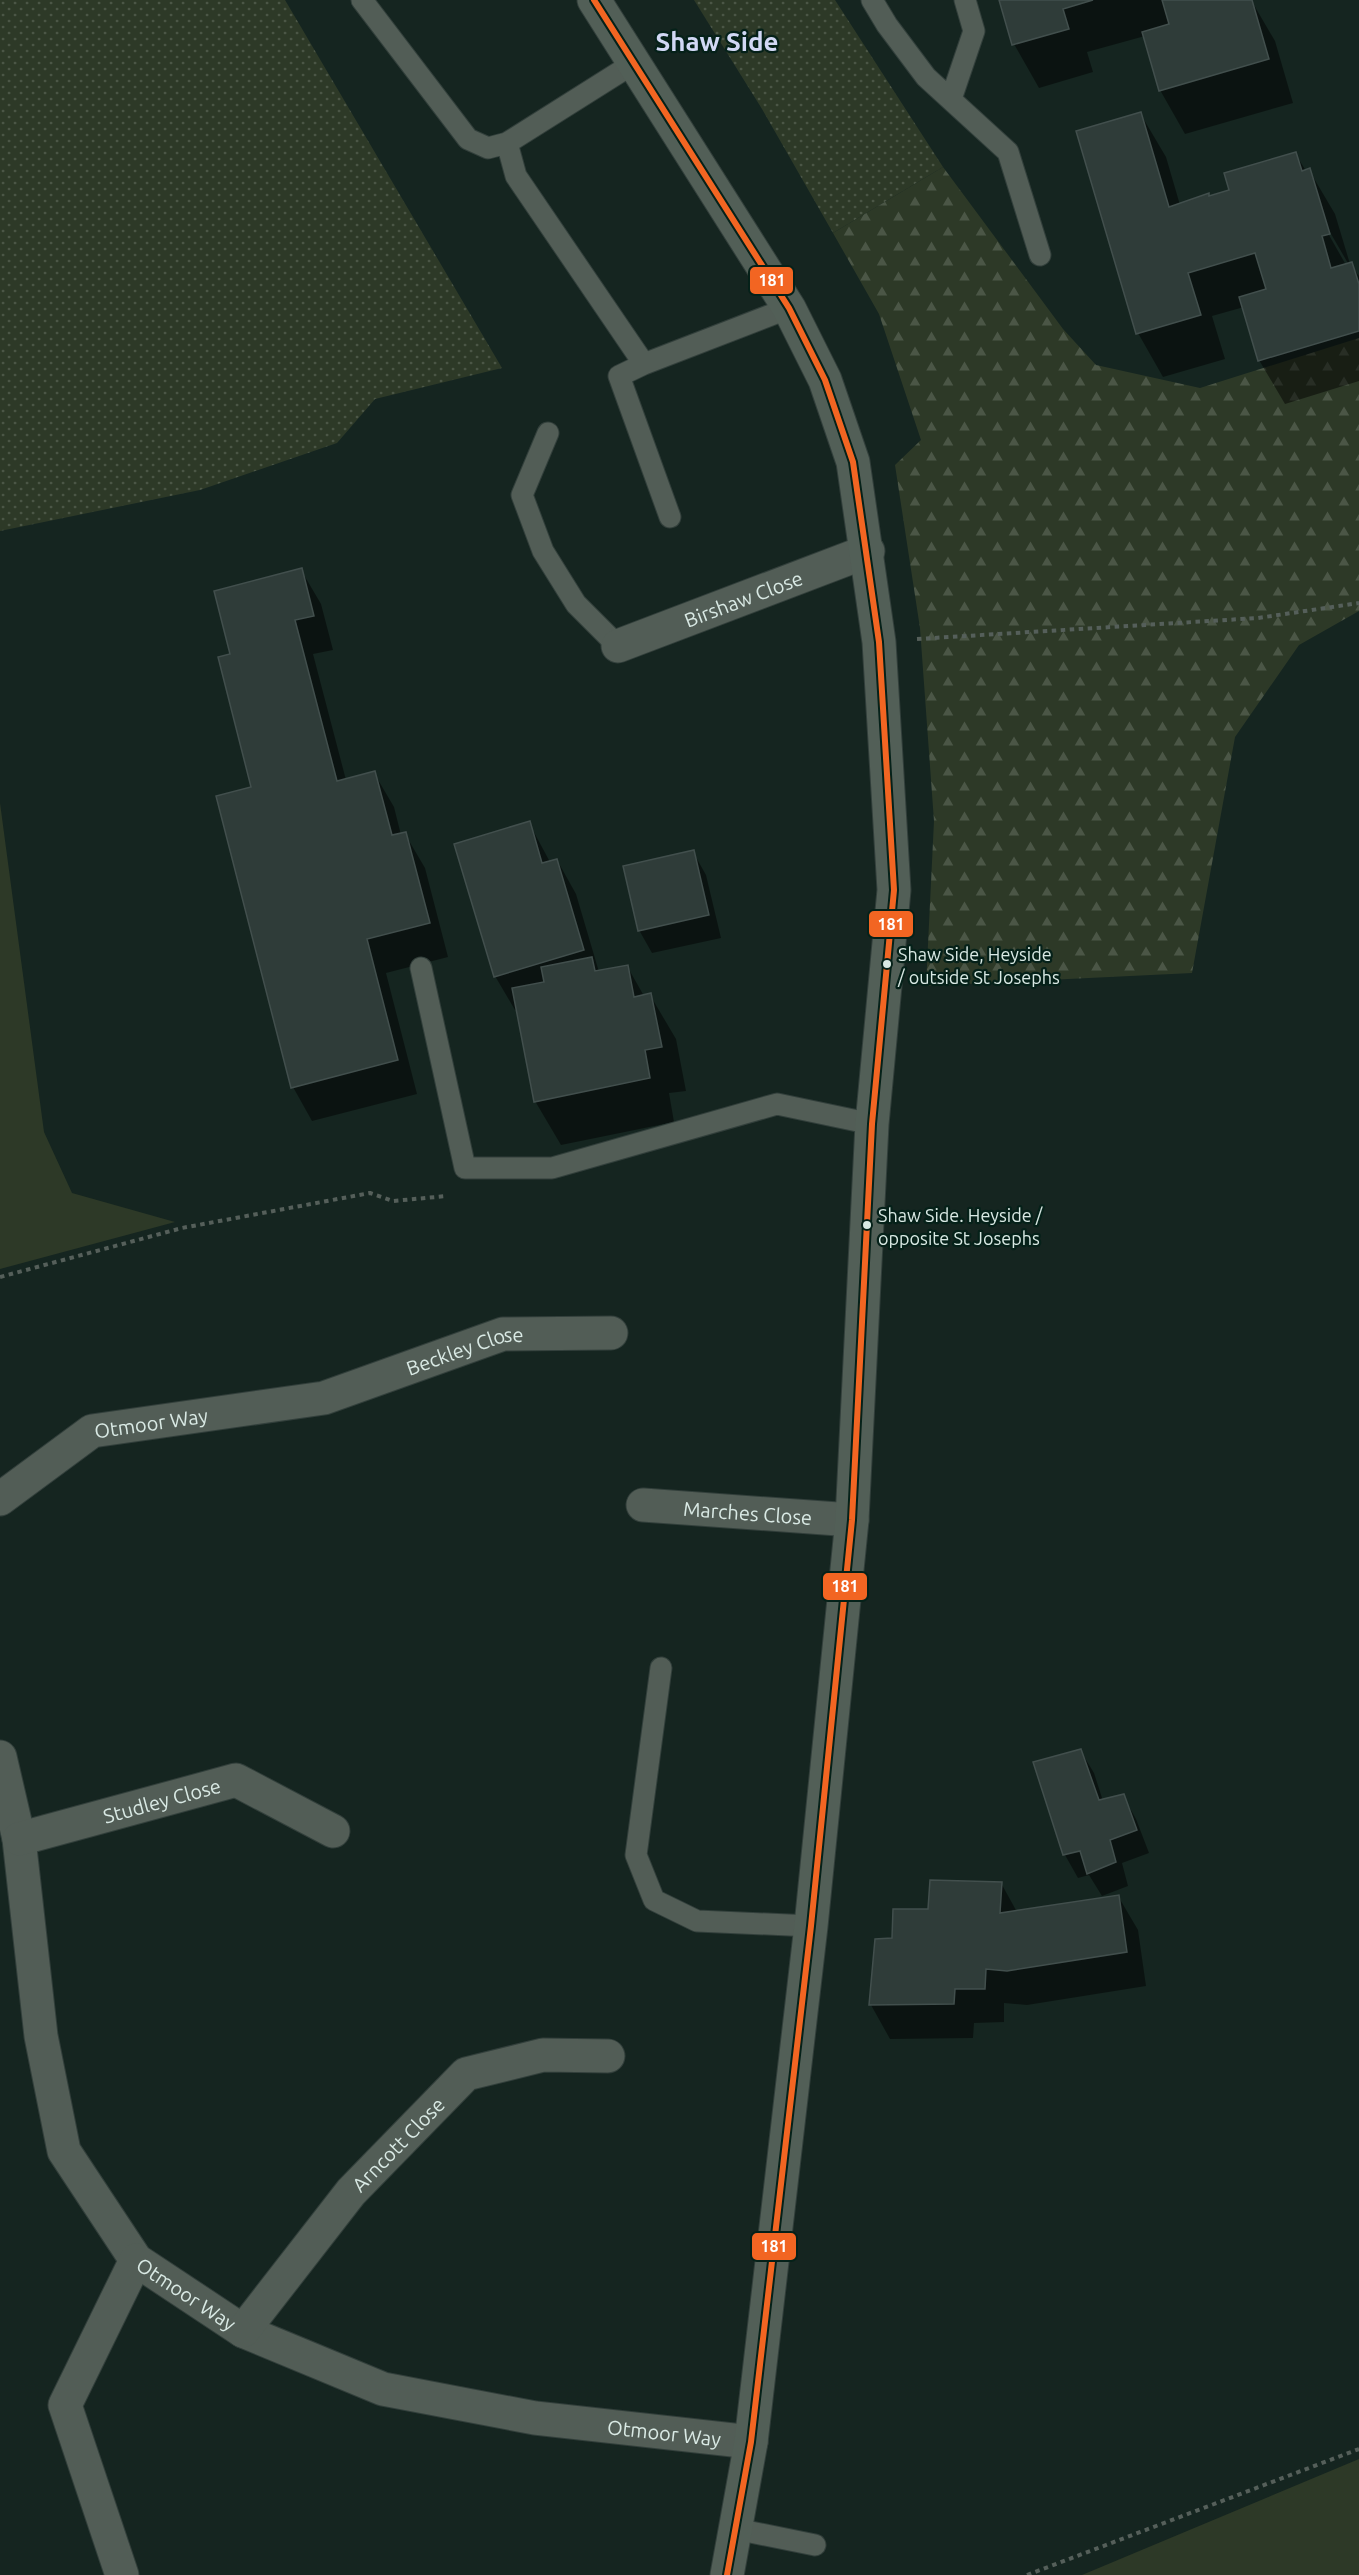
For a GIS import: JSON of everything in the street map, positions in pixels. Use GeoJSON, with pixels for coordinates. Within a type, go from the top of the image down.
{"type":"FeatureCollection","features":[{"type":"Feature","properties":{"kind":"main road"},"geometry":{"type":"LineString","coordinates":[[594,0],[789,308],[825,380],[853,462],[868,551],[879,642],[894,890],[872,1124],[852,1520],[811,1926],[751,2442],[727,2575]]}},
{"type":"Feature","properties":{"kind":"street","name":"Birshaw Close"},"geometry":{"type":"LineString","coordinates":[[618,646],[868,551]]}},
{"type":"Feature","properties":{"kind":"street","name":"Beckley Close"},"geometry":{"type":"LineString","coordinates":[[324,1398],[503,1334],[611,1333]]}},
{"type":"Feature","properties":{"kind":"street","name":"Otmoor Way"},"geometry":{"type":"LineString","coordinates":[[0,1499],[92,1431],[324,1398]]}},
{"type":"Feature","properties":{"kind":"street","name":"Marches Close"},"geometry":{"type":"LineString","coordinates":[[644,1505],[852,1520]]}},
{"type":"Feature","properties":{"kind":"street","name":"Otmoor Way"},"geometry":{"type":"LineString","coordinates":[[0,1757],[19,1839],[41,2036],[64,2151],[136,2260],[243,2331],[383,2389],[534,2418],[751,2442]]}},
{"type":"Feature","properties":{"kind":"street","name":"Studley Close"},"geometry":{"type":"LineString","coordinates":[[19,1839],[236,1780],[333,1831]]}},
{"type":"Feature","properties":{"kind":"street","name":"Arncott Close"},"geometry":{"type":"LineString","coordinates":[[243,2331],[351,2192],[466,2074],[543,2055],[608,2056]]}},
{"type":"Feature","properties":{"kind":"street"},"geometry":{"type":"LineString","coordinates":[[122,2575],[65,2405],[136,2260]]}},
{"type":"Feature","properties":{"kind":"lane"},"geometry":{"type":"LineString","coordinates":[[362,0],[468,139],[488,148],[507,143],[634,63]]}},
{"type":"Feature","properties":{"kind":"lane"},"geometry":{"type":"LineString","coordinates":[[872,0],[887,25],[926,78],[1008,152],[1040,255]]}},
{"type":"Feature","properties":{"kind":"lane"},"geometry":{"type":"LineString","coordinates":[[951,99],[974,32],[964,0]]}},
{"type":"Feature","properties":{"kind":"lane"},"geometry":{"type":"LineString","coordinates":[[507,143],[516,176],[644,364]]}},
{"type":"Feature","properties":{"kind":"lane"},"geometry":{"type":"LineString","coordinates":[[670,517],[619,376],[644,364],[789,308]]}},
{"type":"Feature","properties":{"kind":"lane"},"geometry":{"type":"LineString","coordinates":[[548,433],[522,495],[543,551],[571,595],[618,646]]}},
{"type":"Feature","properties":{"kind":"lane"},"geometry":{"type":"LineString","coordinates":[[421,968],[465,1168],[552,1168],[777,1104],[872,1124]]}},
{"type":"Feature","properties":{"kind":"lane"},"geometry":{"type":"LineString","coordinates":[[661,1668],[636,1855],[654,1900],[697,1921],[811,1926]]}},
{"type":"Feature","properties":{"kind":"lane"},"geometry":{"type":"LineString","coordinates":[[736,2529],[815,2545]]}},
{"type":"Feature","properties":{"kind":"path"},"geometry":{"type":"LineString","coordinates":[[879,642],[1258,618],[1359,603]]}},
{"type":"Feature","properties":{"kind":"path"},"geometry":{"type":"LineString","coordinates":[[0,1276],[182,1228],[370,1193],[393,1201],[449,1196]]}},
{"type":"Feature","properties":{"kind":"path"},"geometry":{"type":"LineString","coordinates":[[1027,2575],[1359,2449]]}},
{"type":"Feature","properties":{"kind":"green space"},"geometry":{"type":"Polygon","coordinates":[[[0,0],[285,0],[502,368],[375,399],[337,443],[200,490],[0,531],[0,0]]]}},
{"type":"Feature","properties":{"kind":"green space"},"geometry":{"type":"Polygon","coordinates":[[[694,0],[835,0],[943,167],[833,233],[762,109],[694,0]]]}},
{"type":"Feature","properties":{"kind":"green space"},"geometry":{"type":"Polygon","coordinates":[[[943,167],[1063,329],[1096,365],[1200,388],[1359,338],[1359,611],[1299,645],[1235,737],[1192,973],[926,986],[934,821],[920,628],[895,465],[921,440],[879,314],[833,233],[943,167]]]}},
{"type":"Feature","properties":{"kind":"green space"},"geometry":{"type":"Polygon","coordinates":[[[0,803],[44,1132],[72,1193],[175,1222],[0,1269],[0,803]]]}},
{"type":"Feature","properties":{"kind":"green space"},"geometry":{"type":"Polygon","coordinates":[[[1359,2459],[1359,2575],[1082,2575],[1359,2459]]]}},
{"type":"Feature","properties":{"kind":"building"},"geometry":{"type":"Polygon","coordinates":[[[999,0],[1093,0],[1063,9],[1069,29],[1012,45],[999,0]]]}},
{"type":"Feature","properties":{"kind":"building"},"geometry":{"type":"Polygon","coordinates":[[[1162,0],[1252,0],[1269,59],[1159,91],[1142,32],[1169,24],[1162,0]]]}},
{"type":"Feature","properties":{"kind":"building"},"geometry":{"type":"Polygon","coordinates":[[[1141,112],[1169,207],[1209,193],[1209,196],[1229,190],[1224,173],[1296,152],[1302,171],[1310,168],[1330,234],[1322,236],[1331,268],[1352,262],[1359,284],[1359,331],[1258,361],[1239,297],[1266,289],[1255,253],[1188,273],[1201,315],[1136,334],[1076,131],[1141,112]]]}},
{"type":"Feature","properties":{"kind":"building"},"geometry":{"type":"Polygon","coordinates":[[[302,568],[314,616],[295,620],[337,781],[375,771],[392,835],[406,832],[430,923],[367,939],[398,1060],[291,1088],[216,796],[251,787],[218,657],[230,654],[214,591],[302,568]]]}},
{"type":"Feature","properties":{"kind":"building"},"geometry":{"type":"Polygon","coordinates":[[[530,821],[542,863],[557,859],[584,950],[494,977],[454,844],[530,821]]]}},
{"type":"Feature","properties":{"kind":"building"},"geometry":{"type":"Polygon","coordinates":[[[694,850],[709,915],[638,931],[623,866],[694,850]]]}},
{"type":"Feature","properties":{"kind":"building"},"geometry":{"type":"Polygon","coordinates":[[[592,957],[595,971],[628,965],[634,997],[651,993],[662,1047],[645,1050],[650,1078],[534,1102],[512,988],[544,982],[541,967],[592,957]]]}},
{"type":"Feature","properties":{"kind":"building"},"geometry":{"type":"Polygon","coordinates":[[[1081,1749],[1099,1800],[1124,1794],[1137,1830],[1110,1840],[1116,1862],[1087,1874],[1080,1851],[1063,1855],[1033,1762],[1081,1749]]]}},
{"type":"Feature","properties":{"kind":"building"},"geometry":{"type":"Polygon","coordinates":[[[930,1880],[1002,1882],[1000,1913],[1119,1895],[1127,1952],[1007,1971],[986,1969],[985,1989],[955,1989],[954,2004],[869,2005],[875,1939],[892,1938],[893,1909],[928,1909],[930,1880]]]}},
{"type":"Feature","properties":{"kind":"transit line","name":"181"},"geometry":{"type":"LineString","coordinates":[[594,0],[789,308],[825,380],[853,462],[879,642],[894,890],[872,1124],[852,1520],[811,1926],[751,2442],[727,2575]]}},
{"type":"Feature","properties":{"kind":"place","name":"Shaw Side, Heyside / outside St Josephs"},"geometry":{"type":"Point","coordinates":[887,964]}},
{"type":"Feature","properties":{"kind":"place","name":"Shaw Side. Heyside / opposite St Josephs"},"geometry":{"type":"Point","coordinates":[867,1225]}},
{"type":"Feature","properties":{"kind":"district","name":"Shaw Side"},"geometry":{"type":"Point","coordinates":[717,41]}}]}
